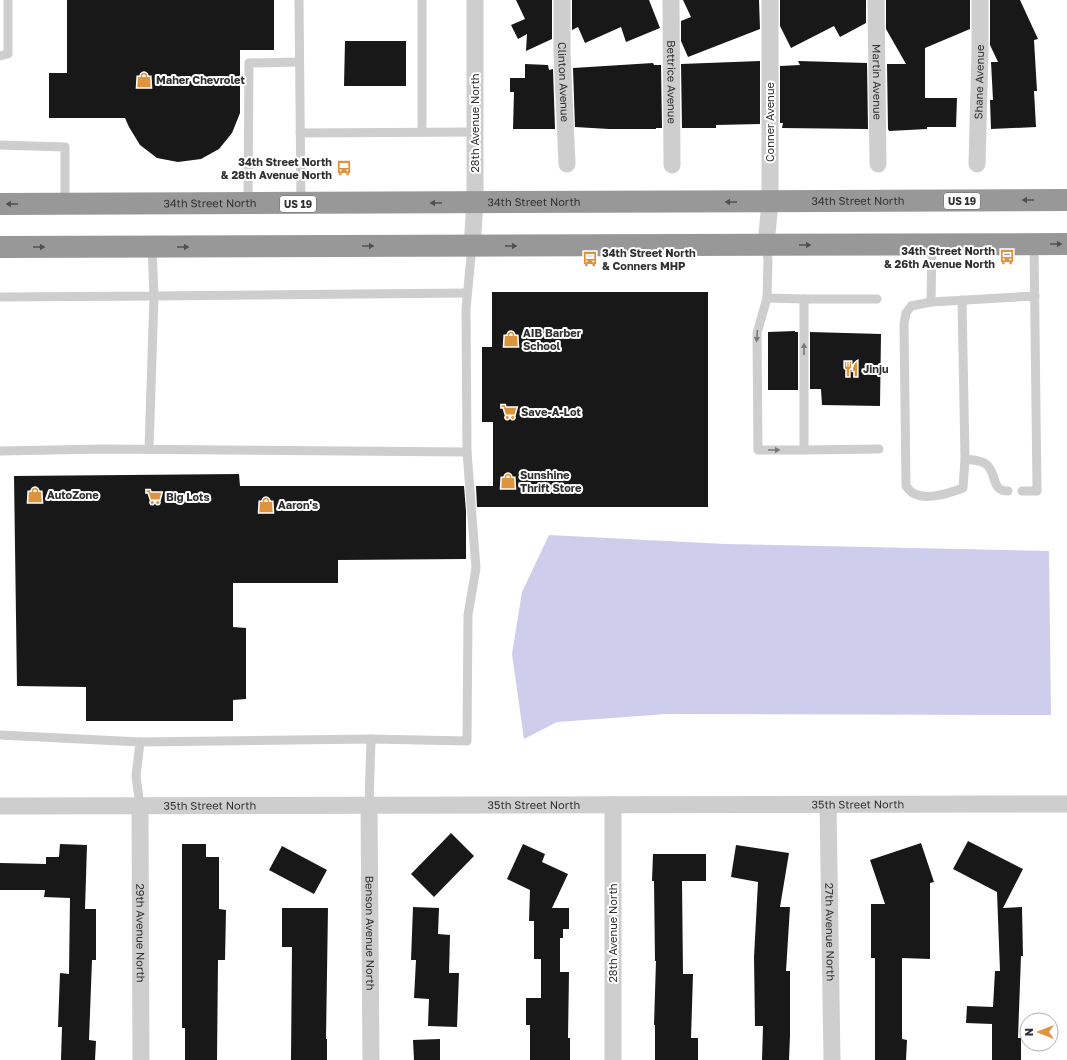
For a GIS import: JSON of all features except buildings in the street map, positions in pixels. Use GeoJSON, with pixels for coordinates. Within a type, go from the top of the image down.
{"type":"FeatureCollection","features":[{"type":"Feature","properties":{"kind":"highway","name":"34th Street North"},"geometry":{"type":"LineString","coordinates":[[0,204],[1067,200]]}},
{"type":"Feature","properties":{"kind":"highway"},"geometry":{"type":"LineString","coordinates":[[0,247],[1067,244]]}},
{"type":"Feature","properties":{"kind":"street","name":"28th Avenue North"},"geometry":{"type":"LineString","coordinates":[[472,246],[475,203],[475,0]]}},
{"type":"Feature","properties":{"kind":"street","name":"Clinton Avenue"},"geometry":{"type":"LineString","coordinates":[[562,0],[562,52],[568,164]]}},
{"type":"Feature","properties":{"kind":"street","name":"Bettrice Avenue"},"geometry":{"type":"LineString","coordinates":[[671,0],[672,165]]}},
{"type":"Feature","properties":{"kind":"street","name":"Conner Avenue"},"geometry":{"type":"LineString","coordinates":[[766,244],[770,202],[770,0]]}},
{"type":"Feature","properties":{"kind":"street","name":"Martin Avenue"},"geometry":{"type":"LineString","coordinates":[[876,0],[878,164]]}},
{"type":"Feature","properties":{"kind":"street","name":"Shane Avenue"},"geometry":{"type":"LineString","coordinates":[[977,164],[980,0]]}},
{"type":"Feature","properties":{"kind":"street","name":"35th Street North"},"geometry":{"type":"LineString","coordinates":[[0,806],[1067,804]]}},
{"type":"Feature","properties":{"kind":"street","name":"Benson Avenue North"},"geometry":{"type":"LineString","coordinates":[[370,805],[371,1060]]}},
{"type":"Feature","properties":{"kind":"street","name":"28th Avenue North"},"geometry":{"type":"LineString","coordinates":[[613,805],[613,1060]]}},
{"type":"Feature","properties":{"kind":"street","name":"27th Avenue North"},"geometry":{"type":"LineString","coordinates":[[828,805],[832,1060]]}},
{"type":"Feature","properties":{"kind":"street","name":"29th Avenue North"},"geometry":{"type":"LineString","coordinates":[[140,806],[141,1060]]}},
{"type":"Feature","properties":{"kind":"lane"},"geometry":{"type":"LineString","coordinates":[[0,56],[8,54],[8,0]]}},
{"type":"Feature","properties":{"kind":"lane"},"geometry":{"type":"LineString","coordinates":[[299,0],[301,204]]}},
{"type":"Feature","properties":{"kind":"lane"},"geometry":{"type":"LineString","coordinates":[[422,0],[422,132]]}},
{"type":"Feature","properties":{"kind":"lane"},"geometry":{"type":"LineString","coordinates":[[248,204],[249,63],[299,62]]}},
{"type":"Feature","properties":{"kind":"lane"},"geometry":{"type":"LineString","coordinates":[[300,133],[475,132]]}},
{"type":"Feature","properties":{"kind":"lane"},"geometry":{"type":"LineString","coordinates":[[0,145],[65,146],[65,204]]}},
{"type":"Feature","properties":{"kind":"lane"},"geometry":{"type":"LineString","coordinates":[[766,244],[768,260],[767,298],[757,333],[758,450],[879,449]]}},
{"type":"Feature","properties":{"kind":"lane"},"geometry":{"type":"LineString","coordinates":[[930,302],[932,244]]}},
{"type":"Feature","properties":{"kind":"lane"},"geometry":{"type":"LineString","coordinates":[[1022,491],[1037,491],[1034,244]]}},
{"type":"Feature","properties":{"kind":"lane"},"geometry":{"type":"LineString","coordinates":[[0,735],[140,742],[371,739],[467,741],[468,615],[476,568],[467,452],[466,309],[472,246]]}},
{"type":"Feature","properties":{"kind":"lane"},"geometry":{"type":"LineString","coordinates":[[149,449],[154,296],[152,247]]}},
{"type":"Feature","properties":{"kind":"lane"},"geometry":{"type":"LineString","coordinates":[[0,297],[467,293]]}},
{"type":"Feature","properties":{"kind":"lane"},"geometry":{"type":"LineString","coordinates":[[962,300],[965,459],[963,488],[945,494],[925,496],[913,493],[906,486],[904,324],[906,314],[911,306],[930,302],[962,300],[1035,296]]}},
{"type":"Feature","properties":{"kind":"lane"},"geometry":{"type":"LineString","coordinates":[[767,298],[877,299]]}},
{"type":"Feature","properties":{"kind":"lane"},"geometry":{"type":"LineString","coordinates":[[804,299],[804,450]]}},
{"type":"Feature","properties":{"kind":"lane"},"geometry":{"type":"LineString","coordinates":[[0,451],[103,448],[467,452]]}},
{"type":"Feature","properties":{"kind":"lane"},"geometry":{"type":"LineString","coordinates":[[965,459],[980,461],[988,466],[996,486],[1003,491],[1008,491]]}},
{"type":"Feature","properties":{"kind":"lane"},"geometry":{"type":"LineString","coordinates":[[370,805],[371,739]]}},
{"type":"Feature","properties":{"kind":"lane"},"geometry":{"type":"LineString","coordinates":[[140,742],[136,776],[140,806]]}},
{"type":"Feature","properties":{"kind":"water"},"geometry":{"type":"Polygon","coordinates":[[[549,535],[725,544],[1049,551],[1051,715],[667,714],[557,722],[524,739],[512,654],[522,592],[549,535]]]}},
{"type":"Feature","properties":{"kind":"place","name":"Maher Chevrolet"},"geometry":{"type":"Point","coordinates":[144,80]}},
{"type":"Feature","properties":{"kind":"place","name":"34th Street North & 28th Avenue North"},"geometry":{"type":"Point","coordinates":[344,168]}},
{"type":"Feature","properties":{"kind":"place","name":"34th Street North & 26th Avenue North"},"geometry":{"type":"Point","coordinates":[1007,257]}},
{"type":"Feature","properties":{"kind":"place","name":"34th Street North & Conners MHP"},"geometry":{"type":"Point","coordinates":[590,259]}},
{"type":"Feature","properties":{"kind":"place","name":"AIB Barber School"},"geometry":{"type":"Point","coordinates":[511,339]}},
{"type":"Feature","properties":{"kind":"place","name":"Jinju"},"geometry":{"type":"Point","coordinates":[851,369]}},
{"type":"Feature","properties":{"kind":"place","name":"Save-A-Lot"},"geometry":{"type":"Point","coordinates":[509,412]}},
{"type":"Feature","properties":{"kind":"place","name":"Sunshine Thrift Store"},"geometry":{"type":"Point","coordinates":[508,481]}},
{"type":"Feature","properties":{"kind":"place","name":"AutoZone"},"geometry":{"type":"Point","coordinates":[35,495]}},
{"type":"Feature","properties":{"kind":"place","name":"Big Lots"},"geometry":{"type":"Point","coordinates":[154,497]}},
{"type":"Feature","properties":{"kind":"place","name":"Aaron's"},"geometry":{"type":"Point","coordinates":[266,505]}}]}
